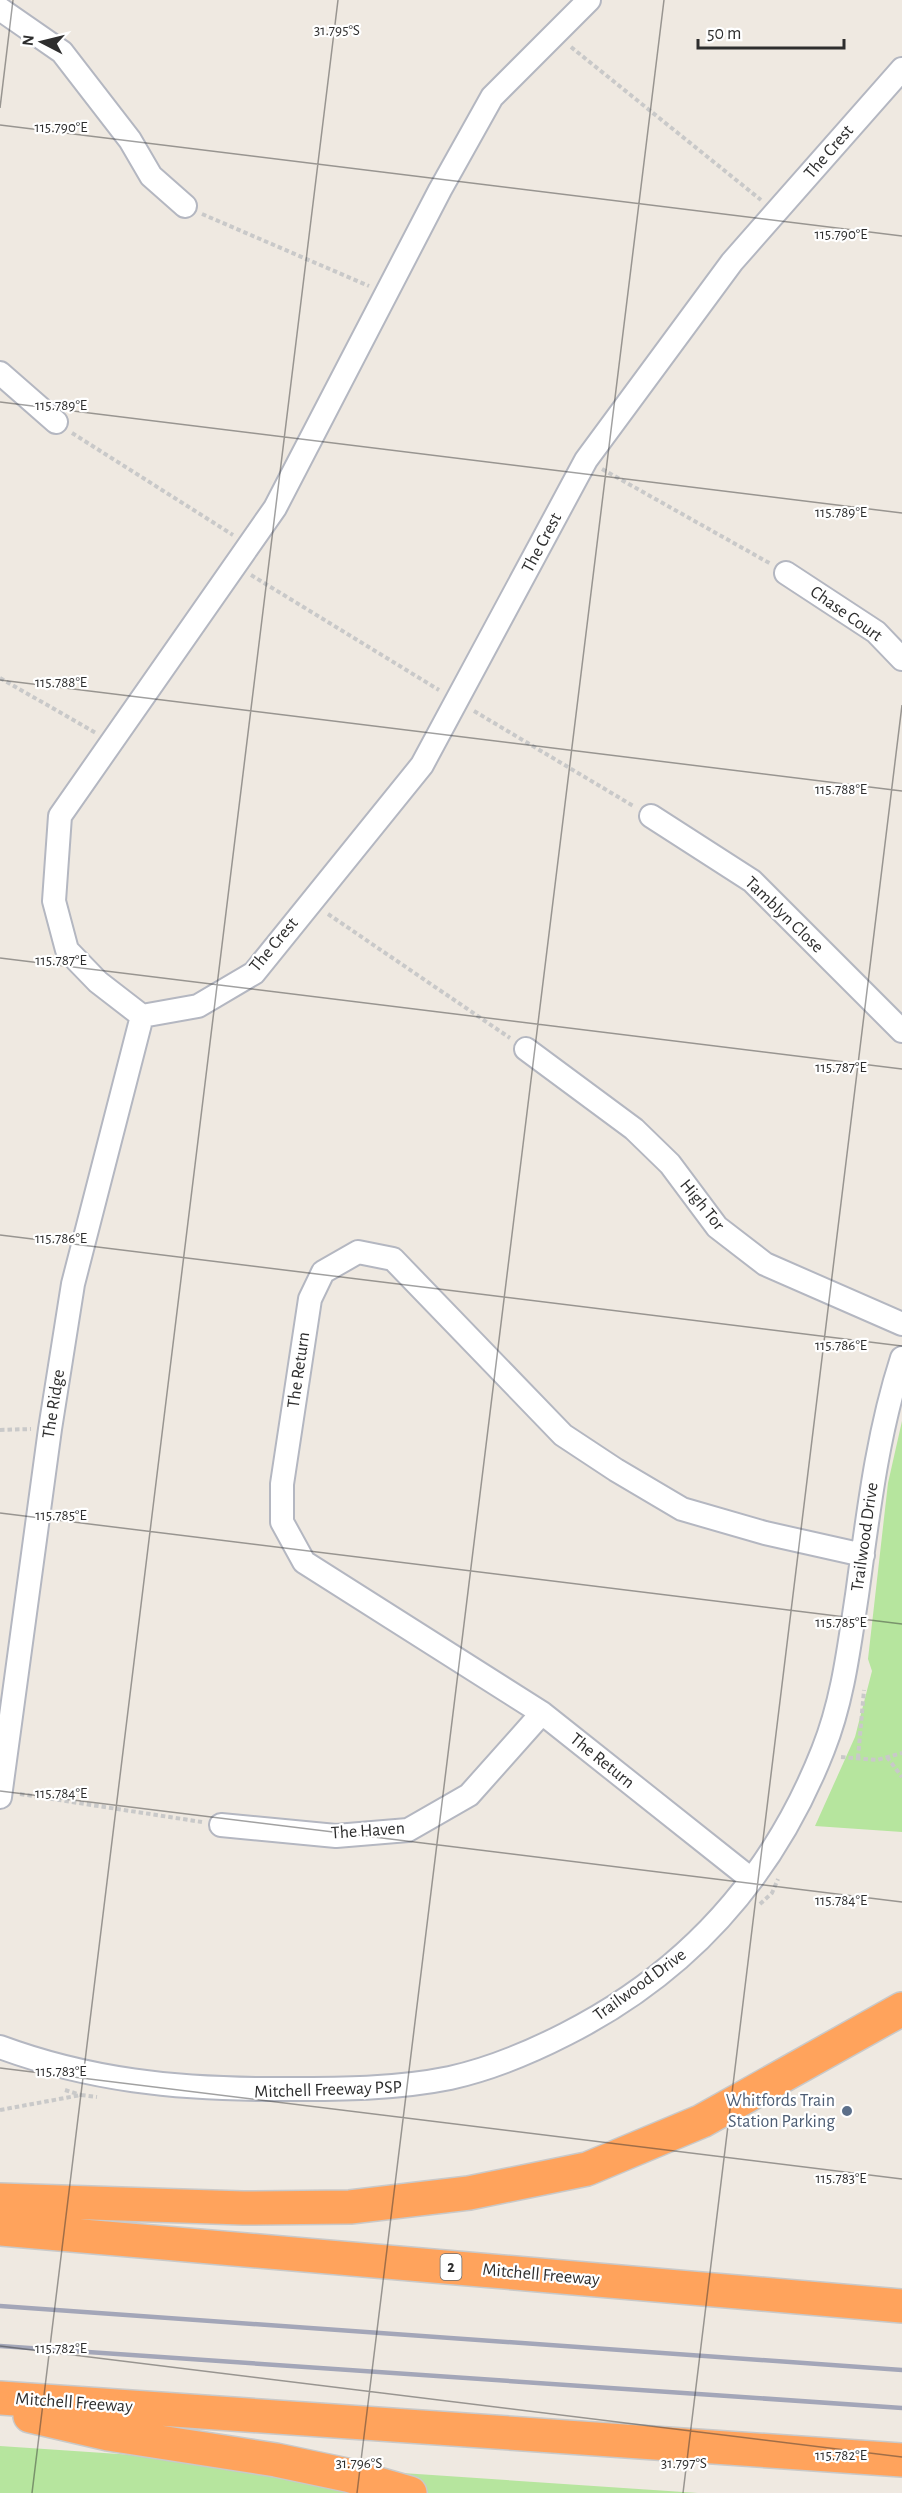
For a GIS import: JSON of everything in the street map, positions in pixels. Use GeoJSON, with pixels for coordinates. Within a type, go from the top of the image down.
{"type":"FeatureCollection","features":[{"type":"Feature","properties":{"kind":"highway"},"geometry":{"type":"LineString","coordinates":[[0,2200],[243,2208],[350,2207],[469,2193],[587,2169],[702,2121],[902,2009]]}},
{"type":"Feature","properties":{"kind":"highway","name":"Mitchell Freeway"},"geometry":{"type":"LineString","coordinates":[[0,2229],[902,2306]]}},
{"type":"Feature","properties":{"kind":"highway","name":"Mitchell Freeway"},"geometry":{"type":"LineString","coordinates":[[0,2398],[902,2460]]}},
{"type":"Feature","properties":{"kind":"highway"},"geometry":{"type":"LineString","coordinates":[[0,2409],[108,2434],[276,2460],[347,2475],[410,2493]]}},
{"type":"Feature","properties":{"kind":"street"},"geometry":{"type":"LineString","coordinates":[[142,1016],[98,982],[67,950],[54,901],[60,816],[110,741],[275,508],[492,97],[589,0]]}},
{"type":"Feature","properties":{"kind":"street"},"geometry":{"type":"LineString","coordinates":[[0,9],[62,52],[130,140],[151,176],[185,206]]}},
{"type":"Feature","properties":{"kind":"street","name":"The Crest"},"geometry":{"type":"LineString","coordinates":[[142,1016],[198,1006],[254,973],[422,765],[586,460],[732,262],[902,69]]}},
{"type":"Feature","properties":{"kind":"street"},"geometry":{"type":"LineString","coordinates":[[0,373],[56,422]]}},
{"type":"Feature","properties":{"kind":"street","name":"Chase Court"},"geometry":{"type":"LineString","coordinates":[[786,573],[876,632],[902,658]]}},
{"type":"Feature","properties":{"kind":"street","name":"Tamblyn Close"},"geometry":{"type":"LineString","coordinates":[[651,816],[752,881],[902,1031]]}},
{"type":"Feature","properties":{"kind":"street","name":"The Ridge"},"geometry":{"type":"LineString","coordinates":[[1,1794],[50,1429],[73,1284],[142,1016]]}},
{"type":"Feature","properties":{"kind":"street","name":"High Tor"},"geometry":{"type":"LineString","coordinates":[[526,1049],[634,1129],[670,1164],[717,1227],[765,1264],[902,1324]]}},
{"type":"Feature","properties":{"kind":"street","name":"The Return"},"geometry":{"type":"LineString","coordinates":[[751,1880],[542,1713],[304,1562],[282,1522],[282,1484],[310,1299],[323,1272],[358,1252],[393,1259],[563,1435],[616,1470],[682,1509],[765,1533],[863,1555]]}},
{"type":"Feature","properties":{"kind":"street","name":"Trailwood Drive"},"geometry":{"type":"LineString","coordinates":[[0,2048],[93,2075],[183,2087],[347,2089],[400,2086],[452,2077],[506,2061],[592,2021],[670,1968],[703,1938],[766,1861],[796,1811],[825,1747],[843,1682],[884,1423],[902,1358]]}},
{"type":"Feature","properties":{"kind":"street","name":"The Haven"},"geometry":{"type":"LineString","coordinates":[[221,1825],[336,1836],[408,1830],[470,1795],[542,1713]]}},
{"type":"Feature","properties":{"kind":"path"},"geometry":{"type":"LineString","coordinates":[[555,34],[776,212]]}},
{"type":"Feature","properties":{"kind":"path"},"geometry":{"type":"LineString","coordinates":[[185,206],[387,294]]}},
{"type":"Feature","properties":{"kind":"path"},"geometry":{"type":"LineString","coordinates":[[56,422],[249,545]]}},
{"type":"Feature","properties":{"kind":"path"},"geometry":{"type":"LineString","coordinates":[[586,460],[786,573]]}},
{"type":"Feature","properties":{"kind":"path"},"geometry":{"type":"LineString","coordinates":[[0,678],[110,741]]}},
{"type":"Feature","properties":{"kind":"path"},"geometry":{"type":"LineString","coordinates":[[311,902],[526,1049]]}},
{"type":"Feature","properties":{"kind":"path"},"geometry":{"type":"LineString","coordinates":[[0,1430],[50,1429]]}},
{"type":"Feature","properties":{"kind":"path"},"geometry":{"type":"LineString","coordinates":[[835,1761],[843,1756],[871,1760],[902,1753]]}},
{"type":"Feature","properties":{"kind":"path"},"geometry":{"type":"LineString","coordinates":[[887,1757],[902,1778]]}},
{"type":"Feature","properties":{"kind":"path"},"geometry":{"type":"LineString","coordinates":[[1,1794],[221,1825]]}},
{"type":"Feature","properties":{"kind":"path"},"geometry":{"type":"LineString","coordinates":[[757,1905],[772,1893],[780,1873]]}},
{"type":"Feature","properties":{"kind":"path"},"geometry":{"type":"LineString","coordinates":[[0,2110],[81,2095],[107,2097]]}},
{"type":"Feature","properties":{"kind":"green space"},"geometry":{"type":"Polygon","coordinates":[[[902,1421],[902,1832],[815,1826],[855,1737],[872,1671],[868,1659],[888,1483],[902,1421]]]}},
{"type":"Feature","properties":{"kind":"green space"},"geometry":{"type":"Polygon","coordinates":[[[0,2446],[698,2493],[0,2493],[0,2446]]]}},
{"type":"Feature","properties":{"kind":"railway"},"geometry":{"type":"LineString","coordinates":[[0,2306],[902,2370]]}},
{"type":"Feature","properties":{"kind":"railway"},"geometry":{"type":"LineString","coordinates":[[0,2346],[902,2408]]}},
{"type":"Feature","properties":{"kind":"place","name":"Whitfords Train Station Parking"},"geometry":{"type":"Point","coordinates":[847,2111]}}]}
